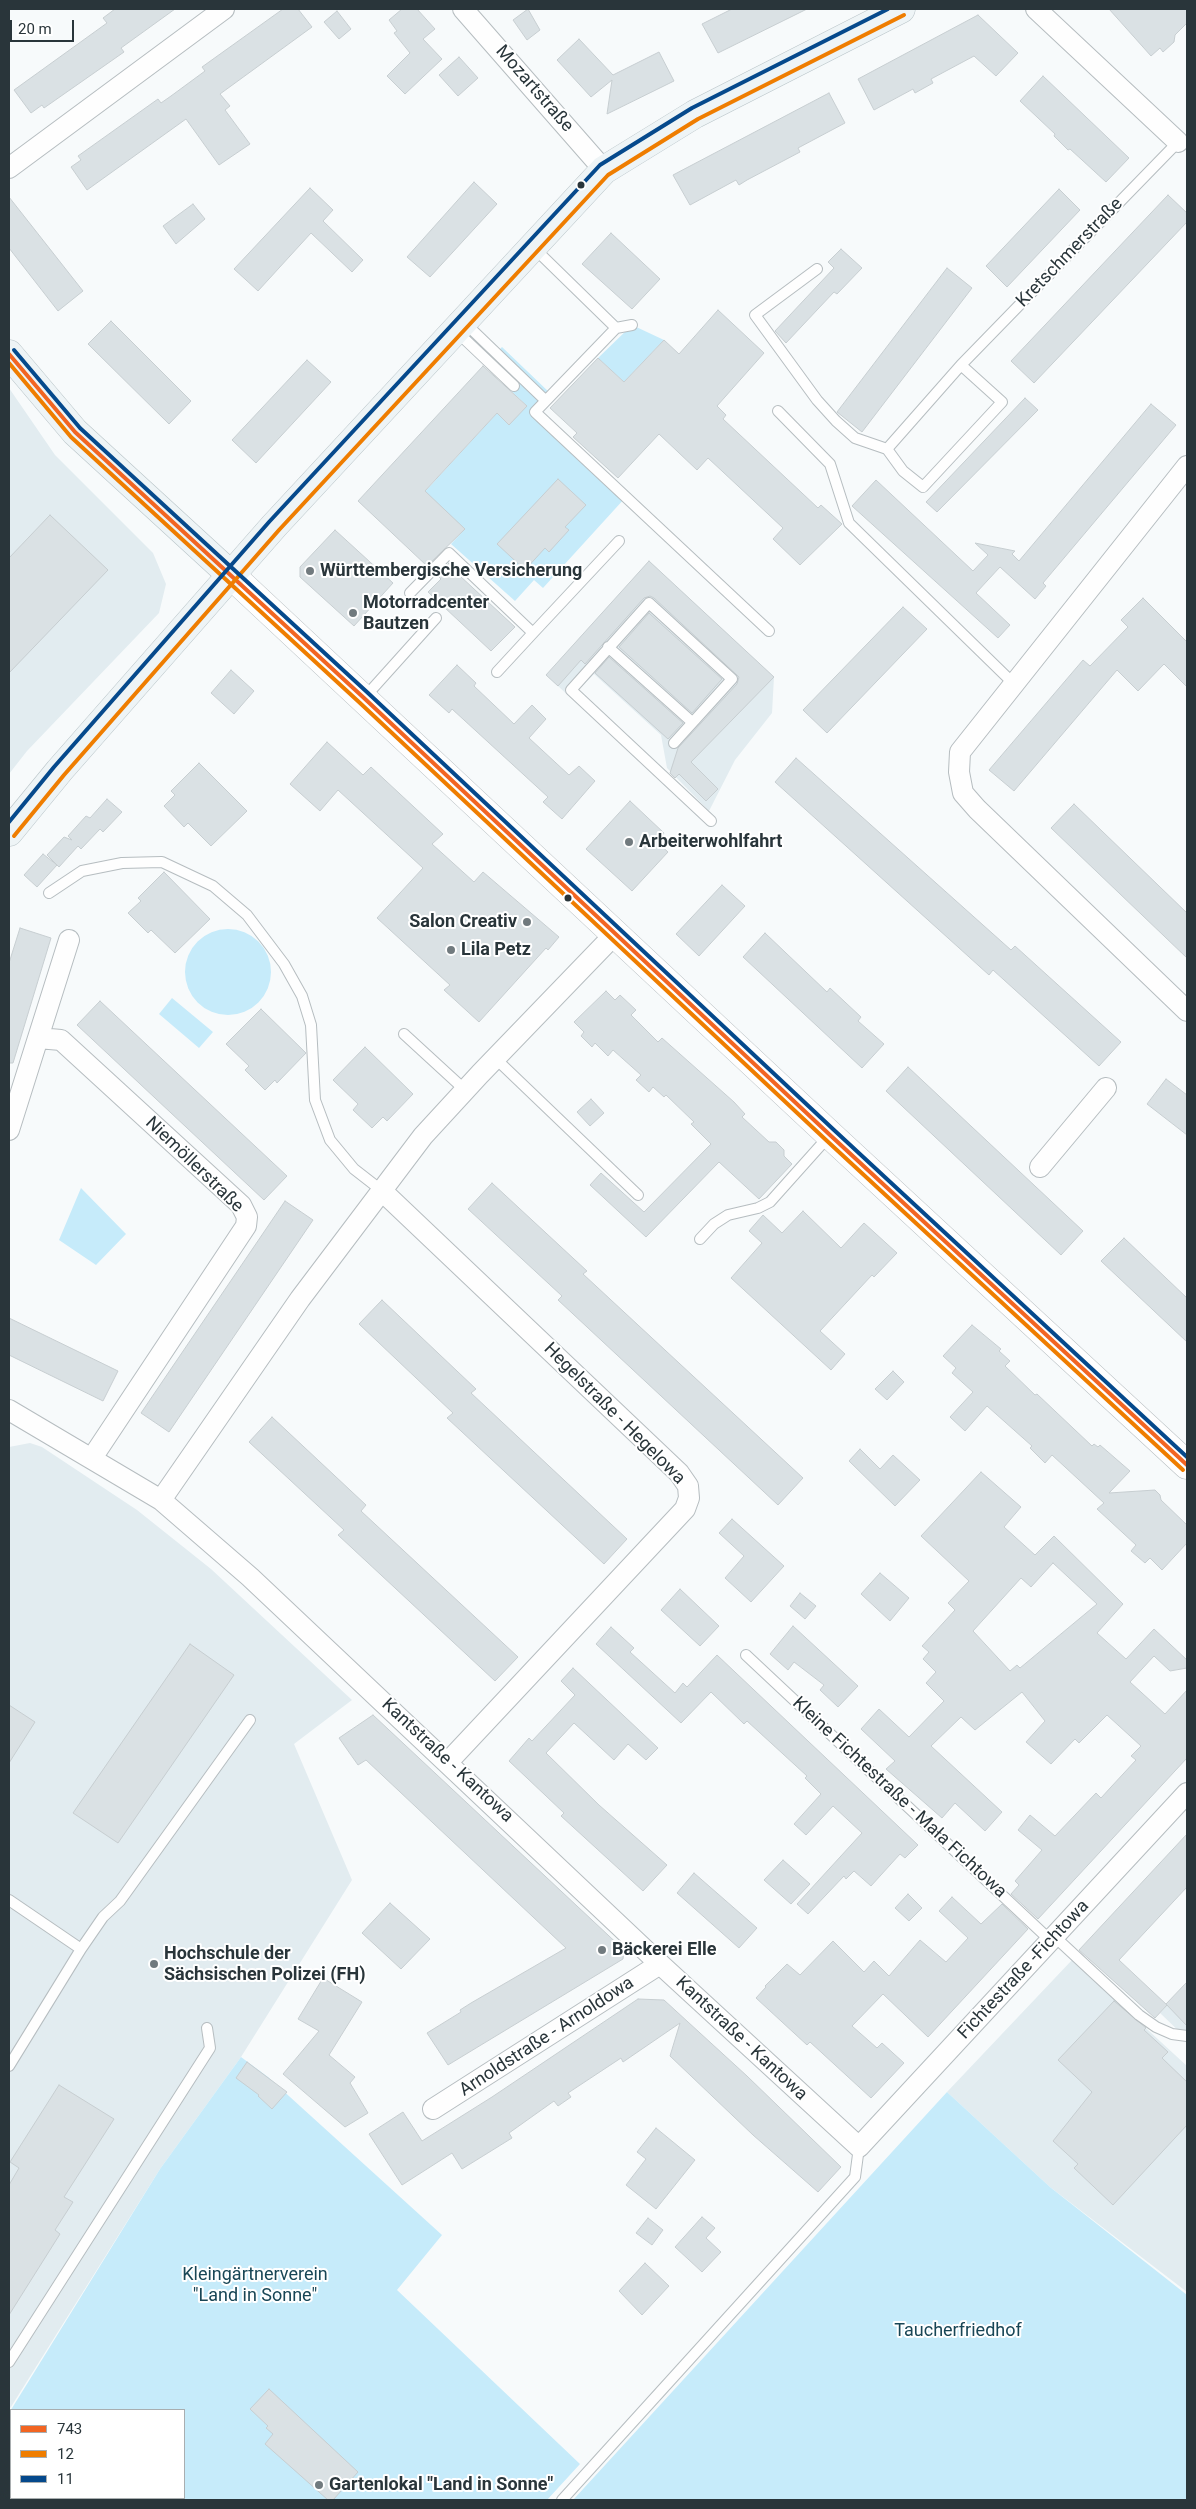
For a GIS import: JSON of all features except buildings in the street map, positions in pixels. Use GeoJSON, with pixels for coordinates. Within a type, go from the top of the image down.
{"type":"FeatureCollection","features":[{"type":"Feature","properties":{"kind":"main road"},"geometry":{"type":"LineString","coordinates":[[9,832],[59,771],[299,498],[604,170],[695,114],[901,9]]}},
{"type":"Feature","properties":{"kind":"main road"},"geometry":{"type":"LineString","coordinates":[[9,354],[75,432],[364,698],[830,1135],[1187,1465]]}},
{"type":"Feature","properties":{"kind":"street"},"geometry":{"type":"LineString","coordinates":[[9,168],[224,9]]}},
{"type":"Feature","properties":{"kind":"street","name":"Mozartstraße"},"geometry":{"type":"LineString","coordinates":[[464,9],[604,170]]}},
{"type":"Feature","properties":{"kind":"street"},"geometry":{"type":"LineString","coordinates":[[1036,9],[1178,142]]}},
{"type":"Feature","properties":{"kind":"street"},"geometry":{"type":"LineString","coordinates":[[1187,466],[960,752],[959,772],[964,793],[977,809],[1187,1011]]}},
{"type":"Feature","properties":{"kind":"street"},"geometry":{"type":"LineString","coordinates":[[161,1500],[300,1298],[423,1136],[495,1058],[616,933]]}},
{"type":"Feature","properties":{"kind":"street"},"geometry":{"type":"LineString","coordinates":[[9,1130],[69,940]]}},
{"type":"Feature","properties":{"kind":"street","name":"Niemöllerstraße"},"geometry":{"type":"LineString","coordinates":[[38,1038],[62,1040],[241,1205],[247,1217],[246,1226],[92,1458]]}},
{"type":"Feature","properties":{"kind":"street"},"geometry":{"type":"LineString","coordinates":[[1040,1167],[1106,1088]]}},
{"type":"Feature","properties":{"kind":"street","name":"Hegelstraße - Hegelowa"},"geometry":{"type":"LineString","coordinates":[[381,1190],[672,1466],[688,1486],[689,1498],[685,1509],[448,1762]]}},
{"type":"Feature","properties":{"kind":"street","name":"Kantstraße - Kantowa"},"geometry":{"type":"LineString","coordinates":[[9,1410],[161,1500],[250,1577],[660,1964],[859,2147]]}},
{"type":"Feature","properties":{"kind":"street","name":"Fichtestraße -Fichtowa"},"geometry":{"type":"LineString","coordinates":[[859,2147],[1187,1793]]}},
{"type":"Feature","properties":{"kind":"street","name":"Arnoldstraße - Arnoldowa"},"geometry":{"type":"LineString","coordinates":[[433,2109],[660,1964]]}},
{"type":"Feature","properties":{"kind":"lane","name":"Kretschmerstraße"},"geometry":{"type":"LineString","coordinates":[[887,449],[961,365],[1178,142]]}},
{"type":"Feature","properties":{"kind":"lane"},"geometry":{"type":"LineString","coordinates":[[533,247],[616,328]]}},
{"type":"Feature","properties":{"kind":"lane"},"geometry":{"type":"LineString","coordinates":[[817,269],[756,315],[817,400],[836,421],[855,438],[887,449],[903,471],[923,487],[1002,402],[961,365]]}},
{"type":"Feature","properties":{"kind":"lane"},"geometry":{"type":"LineString","coordinates":[[459,326],[514,386]]}},
{"type":"Feature","properties":{"kind":"lane"},"geometry":{"type":"LineString","coordinates":[[459,326],[546,400]]}},
{"type":"Feature","properties":{"kind":"lane"},"geometry":{"type":"LineString","coordinates":[[632,326],[616,328],[573,367],[535,412],[769,631]]}},
{"type":"Feature","properties":{"kind":"lane"},"geometry":{"type":"LineString","coordinates":[[778,411],[830,464],[849,523],[1014,684]]}},
{"type":"Feature","properties":{"kind":"lane"},"geometry":{"type":"LineString","coordinates":[[497,672],[619,541]]}},
{"type":"Feature","properties":{"kind":"lane"},"geometry":{"type":"LineString","coordinates":[[410,593],[449,553],[533,632]]}},
{"type":"Feature","properties":{"kind":"lane"},"geometry":{"type":"LineString","coordinates":[[674,742],[732,679],[648,603],[571,690],[711,821]]}},
{"type":"Feature","properties":{"kind":"lane"},"geometry":{"type":"LineString","coordinates":[[364,698],[436,618]]}},
{"type":"Feature","properties":{"kind":"lane"},"geometry":{"type":"LineString","coordinates":[[608,647],[692,722]]}},
{"type":"Feature","properties":{"kind":"lane"},"geometry":{"type":"LineString","coordinates":[[49,893],[82,871],[122,864],[162,862],[213,886],[247,915],[284,964],[302,996],[311,1025],[316,1100],[330,1140],[354,1170],[381,1190]]}},
{"type":"Feature","properties":{"kind":"lane"},"geometry":{"type":"LineString","coordinates":[[404,1034],[465,1090]]}},
{"type":"Feature","properties":{"kind":"lane"},"geometry":{"type":"LineString","coordinates":[[495,1058],[638,1195]]}},
{"type":"Feature","properties":{"kind":"lane"},"geometry":{"type":"LineString","coordinates":[[700,1239],[714,1224],[728,1215],[758,1208],[770,1202],[830,1135]]}},
{"type":"Feature","properties":{"kind":"lane","name":"Kleine Fichtestraße - Mała Fichtowa"},"geometry":{"type":"LineString","coordinates":[[746,1654],[1053,1939],[1139,2015],[1156,2027],[1172,2034],[1187,2036]]}},
{"type":"Feature","properties":{"kind":"lane"},"geometry":{"type":"LineString","coordinates":[[9,2066],[103,1917],[120,1901],[250,1720]]}},
{"type":"Feature","properties":{"kind":"lane"},"geometry":{"type":"LineString","coordinates":[[9,1900],[82,1948]]}},
{"type":"Feature","properties":{"kind":"lane"},"geometry":{"type":"LineString","coordinates":[[9,2362],[210,2048],[207,2028]]}},
{"type":"Feature","properties":{"kind":"lane"},"geometry":{"type":"LineString","coordinates":[[562,2500],[855,2177],[859,2147]]}},
{"type":"Feature","properties":{"kind":"shaded area"},"geometry":{"type":"Polygon","coordinates":[[[9,388],[55,455],[153,553],[166,584],[159,613],[27,751],[9,774],[9,388]]]}},
{"type":"Feature","properties":{"kind":"shaded area"},"geometry":{"type":"Polygon","coordinates":[[[649,561],[774,677],[772,713],[735,760],[709,811],[667,768],[661,735],[594,674],[571,698],[546,675],[649,561]]]}},
{"type":"Feature","properties":{"kind":"shaded area","name":"Hochschule der Sächsischen Polizei (FH)"},"geometry":{"type":"Polygon","coordinates":[[[30,1443],[42,1447],[137,1510],[211,1569],[352,1700],[294,1744],[352,1880],[241,2057],[160,2169],[9,2410],[9,1447],[30,1443]]]}},
{"type":"Feature","properties":{"kind":"shaded area"},"geometry":{"type":"Polygon","coordinates":[[[1072,1960],[1187,2066],[1187,2292],[1050,2187],[947,2092],[1072,1960]]]}},
{"type":"Feature","properties":{"kind":"shaded area"},"geometry":{"type":"Polygon","coordinates":[[[1187,1982],[1187,2039],[1160,2013],[1187,1982]]]}},
{"type":"Feature","properties":{"kind":"green space"},"geometry":{"type":"Polygon","coordinates":[[[632,325],[664,340],[624,382],[598,358],[632,325]]]}},
{"type":"Feature","properties":{"kind":"green space"},"geometry":{"type":"Polygon","coordinates":[[[502,347],[551,394],[535,412],[625,498],[543,588],[534,580],[515,601],[451,544],[465,529],[421,496],[497,413],[509,424],[527,406],[484,365],[502,347]]]}},
{"type":"Feature","properties":{"kind":"green space"},"geometry":{"type":"Polygon","coordinates":[[[228,929],[244,932],[252,936],[264,948],[268,956],[271,972],[268,988],[264,996],[252,1008],[244,1012],[228,1015],[212,1012],[204,1008],[192,996],[188,988],[185,972],[188,956],[192,948],[204,936],[212,932],[228,929]]]}},
{"type":"Feature","properties":{"kind":"green space"},"geometry":{"type":"Polygon","coordinates":[[[172,998],[213,1032],[199,1048],[159,1014],[172,998]]]}},
{"type":"Feature","properties":{"kind":"green space"},"geometry":{"type":"Polygon","coordinates":[[[81,1188],[126,1234],[96,1265],[59,1240],[81,1188]]]}},
{"type":"Feature","properties":{"kind":"green space","name":"Kleingärtnerverein \"Land in Sonne\""},"geometry":{"type":"Polygon","coordinates":[[[241,2057],[268,2077],[442,2235],[397,2290],[580,2464],[547,2500],[9,2500],[10,2411],[10,2499],[185,2499],[185,2409],[11,2409],[160,2169],[241,2057]]]}},
{"type":"Feature","properties":{"kind":"green space","name":"Taucherfriedhof"},"geometry":{"type":"Polygon","coordinates":[[[947,2092],[1050,2187],[1187,2295],[1187,2500],[573,2500],[947,2092]]]}},
{"type":"Feature","properties":{"kind":"transit line","name":"11"},"geometry":{"type":"LineString","coordinates":[[9,822],[54,767],[269,522],[600,165],[692,108],[888,9]]}},
{"type":"Feature","properties":{"kind":"transit line","name":"12"},"geometry":{"type":"LineString","coordinates":[[14,836],[64,775],[279,530],[608,175],[698,119],[904,15]]}},
{"type":"Feature","properties":{"kind":"transit line","name":"11"},"geometry":{"type":"LineString","coordinates":[[14,350],[80,428],[368,693],[834,1130],[1187,1457]]}},
{"type":"Feature","properties":{"kind":"transit line","name":"743"},"geometry":{"type":"LineString","coordinates":[[9,354],[75,432],[364,698],[830,1135],[1187,1465]]}},
{"type":"Feature","properties":{"kind":"transit line","name":"12"},"geometry":{"type":"LineString","coordinates":[[9,363],[71,437],[360,703],[826,1140],[1183,1470]]}},
{"type":"Feature","properties":{"kind":"place","name":"Württembergische Versicherung"},"geometry":{"type":"Point","coordinates":[310,571]}},
{"type":"Feature","properties":{"kind":"place","name":"Motorradcenter Bautzen"},"geometry":{"type":"Point","coordinates":[353,613]}},
{"type":"Feature","properties":{"kind":"place","name":"Arbeiterwohlfahrt"},"geometry":{"type":"Point","coordinates":[629,842]}},
{"type":"Feature","properties":{"kind":"place","name":"Salon Creativ"},"geometry":{"type":"Point","coordinates":[527,922]}},
{"type":"Feature","properties":{"kind":"place","name":"Lila Petz"},"geometry":{"type":"Point","coordinates":[451,950]}},
{"type":"Feature","properties":{"kind":"place","name":"Bäckerei Elle"},"geometry":{"type":"Point","coordinates":[602,1950]}},
{"type":"Feature","properties":{"kind":"place","name":"Hochschule der Sächsischen Polizei (FH)"},"geometry":{"type":"Point","coordinates":[154,1964]}},
{"type":"Feature","properties":{"kind":"place","name":"Gartenlokal \"Land in Sonne\""},"geometry":{"type":"Point","coordinates":[319,2485]}}]}
